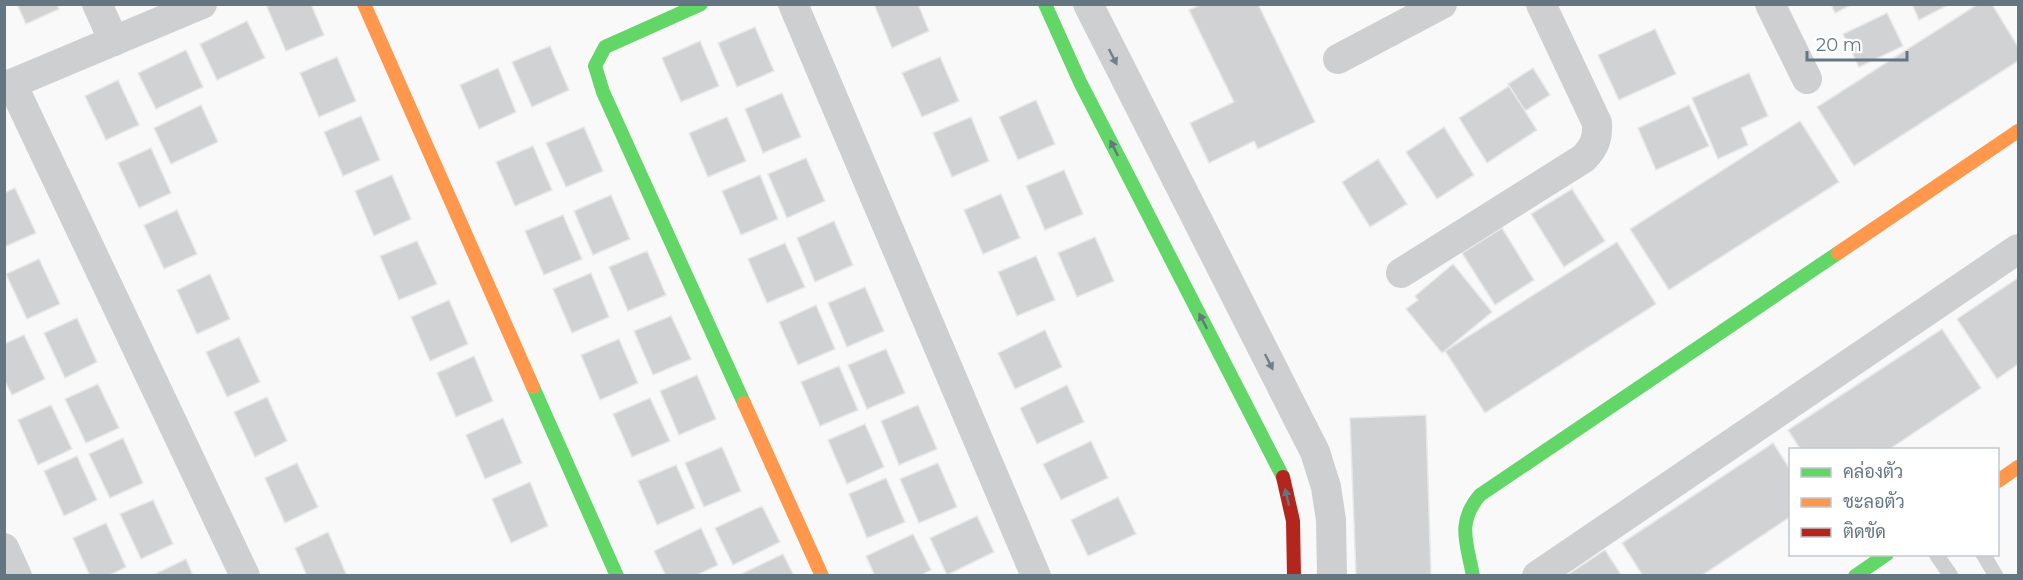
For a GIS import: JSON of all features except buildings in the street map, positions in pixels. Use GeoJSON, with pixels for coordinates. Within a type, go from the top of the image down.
{"type":"FeatureCollection","features":[{"type":"Feature","properties":{"kind":"street"},"geometry":{"type":"LineString","coordinates":[[98,4],[114,41]]}},
{"type":"Feature","properties":{"kind":"street"},"geometry":{"type":"LineString","coordinates":[[202,4],[8,86],[245,576]]}},
{"type":"Feature","properties":{"kind":"street"},"geometry":{"type":"LineString","coordinates":[[364,4],[617,576]]}},
{"type":"Feature","properties":{"kind":"street"},"geometry":{"type":"LineString","coordinates":[[701,4],[606,47],[595,66],[603,92],[822,576]]}},
{"type":"Feature","properties":{"kind":"street"},"geometry":{"type":"LineString","coordinates":[[794,4],[1036,576]]}},
{"type":"Feature","properties":{"kind":"street"},"geometry":{"type":"LineString","coordinates":[[1046,4],[1080,82],[1282,475],[1293,521],[1294,576]]}},
{"type":"Feature","properties":{"kind":"street"},"geometry":{"type":"LineString","coordinates":[[1088,4],[1315,452],[1326,487],[1331,519],[1332,576]]}},
{"type":"Feature","properties":{"kind":"street"},"geometry":{"type":"LineString","coordinates":[[1338,59],[1442,4]]}},
{"type":"Feature","properties":{"kind":"street"},"geometry":{"type":"LineString","coordinates":[[1401,273],[1584,158],[1594,147],[1598,136],[1598,123],[1541,4]]}},
{"type":"Feature","properties":{"kind":"street"},"geometry":{"type":"LineString","coordinates":[[1770,4],[1807,79]]}},
{"type":"Feature","properties":{"kind":"street"},"geometry":{"type":"LineString","coordinates":[[1473,576],[1470,570],[1464,529],[1470,507],[1480,495],[2019,131]]}},
{"type":"Feature","properties":{"kind":"street"},"geometry":{"type":"LineString","coordinates":[[1173,262],[1207,242]]}},
{"type":"Feature","properties":{"kind":"street"},"geometry":{"type":"LineString","coordinates":[[1537,576],[2019,249]]}},
{"type":"Feature","properties":{"kind":"street"},"geometry":{"type":"LineString","coordinates":[[1999,480],[2019,467]]}},
{"type":"Feature","properties":{"kind":"street"},"geometry":{"type":"LineString","coordinates":[[1293,521],[1331,519]]}},
{"type":"Feature","properties":{"kind":"street"},"geometry":{"type":"LineString","coordinates":[[4,548],[17,576]]}},
{"type":"Feature","properties":{"kind":"street"},"geometry":{"type":"LineString","coordinates":[[1855,576],[1885,556]]}},
{"type":"Feature","properties":{"kind":"lane"},"geometry":{"type":"LineString","coordinates":[[1937,556],[1951,576]]}},
{"type":"Feature","properties":{"kind":"lane"},"geometry":{"type":"LineString","coordinates":[[1984,556],[1996,576]]}},
{"type":"Feature","properties":{"kind":"traffic: fast"},"geometry":{"type":"LineString","coordinates":[[701,4],[605,47],[595,66],[603,92],[744,403]]}},
{"type":"Feature","properties":{"kind":"traffic: fast"},"geometry":{"type":"LineString","coordinates":[[1045,4],[1080,82],[1283,477]]}},
{"type":"Feature","properties":{"kind":"traffic: fast"},"geometry":{"type":"LineString","coordinates":[[1473,576],[1465,534],[1468,515],[1480,495],[1838,253]]}},
{"type":"Feature","properties":{"kind":"traffic: fast"},"geometry":{"type":"LineString","coordinates":[[533,387],[617,576]]}},
{"type":"Feature","properties":{"kind":"traffic: fast"},"geometry":{"type":"LineString","coordinates":[[1855,576],[1884,556]]}},
{"type":"Feature","properties":{"kind":"traffic: slow"},"geometry":{"type":"LineString","coordinates":[[364,4],[533,387]]}},
{"type":"Feature","properties":{"kind":"traffic: slow"},"geometry":{"type":"LineString","coordinates":[[1838,253],[2018,131]]}},
{"type":"Feature","properties":{"kind":"traffic: slow"},"geometry":{"type":"LineString","coordinates":[[744,403],[822,576]]}},
{"type":"Feature","properties":{"kind":"traffic: slow"},"geometry":{"type":"LineString","coordinates":[[1999,480],[2018,467]]}},
{"type":"Feature","properties":{"kind":"traffic: jam"},"geometry":{"type":"LineString","coordinates":[[1283,477],[1293,521],[1294,576]]}}]}
